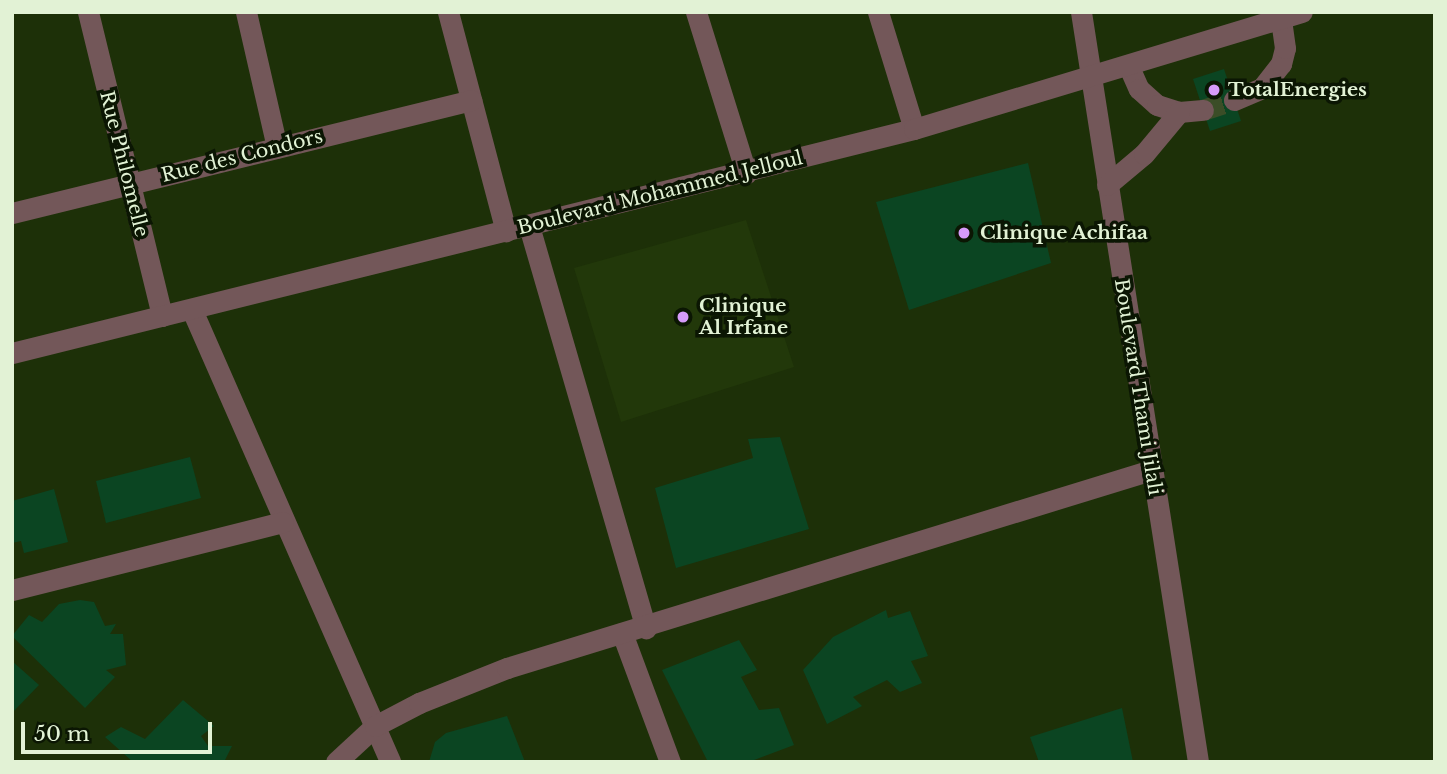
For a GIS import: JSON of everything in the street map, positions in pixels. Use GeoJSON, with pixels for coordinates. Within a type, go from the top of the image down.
{"type":"FeatureCollection","features":[{"type":"Feature","properties":{"kind":"street","name":"Rue Philomelle"},"geometry":{"type":"LineString","coordinates":[[88,12],[162,316]]}},
{"type":"Feature","properties":{"kind":"street"},"geometry":{"type":"LineString","coordinates":[[246,12],[277,147]]}},
{"type":"Feature","properties":{"kind":"street"},"geometry":{"type":"LineString","coordinates":[[696,12],[746,173]]}},
{"type":"Feature","properties":{"kind":"street"},"geometry":{"type":"LineString","coordinates":[[878,12],[914,129]]}},
{"type":"Feature","properties":{"kind":"street","name":"Boulevard Thami Jilali"},"geometry":{"type":"LineString","coordinates":[[1081,12],[1198,762]]}},
{"type":"Feature","properties":{"kind":"street","name":"Boulevard Mohammed Jelloul"},"geometry":{"type":"LineString","coordinates":[[12,353],[746,173],[914,129],[1091,79],[1302,12]]}},
{"type":"Feature","properties":{"kind":"street"},"geometry":{"type":"LineString","coordinates":[[450,13],[506,231]]}},
{"type":"Feature","properties":{"kind":"street"},"geometry":{"type":"LineString","coordinates":[[1234,100],[1262,88],[1281,64],[1285,48],[1281,19]]}},
{"type":"Feature","properties":{"kind":"street"},"geometry":{"type":"LineString","coordinates":[[1129,67],[1147,97],[1179,112],[1203,110]]}},
{"type":"Feature","properties":{"kind":"street","name":"Rue des Condors"},"geometry":{"type":"LineString","coordinates":[[12,213],[471,100]]}},
{"type":"Feature","properties":{"kind":"street"},"geometry":{"type":"LineString","coordinates":[[1107,185],[1144,154],[1179,112]]}},
{"type":"Feature","properties":{"kind":"street"},"geometry":{"type":"LineString","coordinates":[[529,226],[646,628]]}},
{"type":"Feature","properties":{"kind":"street"},"geometry":{"type":"LineString","coordinates":[[192,310],[390,762]]}},
{"type":"Feature","properties":{"kind":"street"},"geometry":{"type":"LineString","coordinates":[[336,762],[376,726],[419,703],[507,668],[646,628],[1151,470]]}},
{"type":"Feature","properties":{"kind":"street"},"geometry":{"type":"LineString","coordinates":[[12,590],[283,522]]}},
{"type":"Feature","properties":{"kind":"street"},"geometry":{"type":"LineString","coordinates":[[622,633],[670,762]]}},
{"type":"Feature","properties":{"kind":"shaded area","name":"Clinique Al Irfane"},"geometry":{"type":"Polygon","coordinates":[[[746,220],[794,367],[621,422],[574,268],[746,220]]]}},
{"type":"Feature","properties":{"kind":"building","name":"TotalEnergies"},"geometry":{"type":"Polygon","coordinates":[[[1224,69],[1241,121],[1210,131],[1193,79],[1224,69]]]}},
{"type":"Feature","properties":{"kind":"building","name":"Clinique Achifaa"},"geometry":{"type":"Polygon","coordinates":[[[1028,163],[1051,263],[909,310],[876,202],[1028,163]]]}},
{"type":"Feature","properties":{"kind":"building"},"geometry":{"type":"Polygon","coordinates":[[[780,437],[809,529],[676,568],[655,488],[753,458],[748,439],[780,437]]]}},
{"type":"Feature","properties":{"kind":"building"},"geometry":{"type":"Polygon","coordinates":[[[190,457],[201,498],[106,523],[96,481],[190,457]]]}},
{"type":"Feature","properties":{"kind":"building"},"geometry":{"type":"Polygon","coordinates":[[[54,489],[68,542],[24,553],[21,541],[12,543],[12,501],[54,489]]]}},
{"type":"Feature","properties":{"kind":"building"},"geometry":{"type":"Polygon","coordinates":[[[80,600],[94,602],[105,626],[116,624],[110,634],[123,634],[126,665],[106,670],[115,677],[85,708],[12,636],[29,615],[42,622],[59,604],[80,600]]]}},
{"type":"Feature","properties":{"kind":"building"},"geometry":{"type":"Polygon","coordinates":[[[886,610],[888,618],[910,611],[928,656],[911,661],[922,683],[900,692],[887,680],[853,697],[862,706],[827,724],[803,670],[833,637],[886,610]]]}},
{"type":"Feature","properties":{"kind":"building"},"geometry":{"type":"Polygon","coordinates":[[[739,640],[757,670],[741,677],[759,710],[779,708],[794,745],[749,762],[708,762],[662,670],[739,640]]]}},
{"type":"Feature","properties":{"kind":"building"},"geometry":{"type":"Polygon","coordinates":[[[12,661],[39,685],[12,713],[12,661]]]}},
{"type":"Feature","properties":{"kind":"building"},"geometry":{"type":"Polygon","coordinates":[[[183,700],[214,726],[201,736],[208,746],[232,746],[224,762],[133,762],[105,737],[121,727],[145,739],[183,700]]]}},
{"type":"Feature","properties":{"kind":"building"},"geometry":{"type":"Polygon","coordinates":[[[1122,708],[1133,762],[1039,762],[1030,737],[1122,708]]]}},
{"type":"Feature","properties":{"kind":"building"},"geometry":{"type":"Polygon","coordinates":[[[507,716],[525,762],[429,762],[435,742],[446,733],[507,716]]]}},
{"type":"Feature","properties":{"kind":"tunnel"},"geometry":{"type":"LineString","coordinates":[[1203,110],[1234,100]]}},
{"type":"Feature","properties":{"kind":"place","name":"TotalEnergies"},"geometry":{"type":"Point","coordinates":[1214,90]}},
{"type":"Feature","properties":{"kind":"place","name":"Clinique Achifaa"},"geometry":{"type":"Point","coordinates":[964,233]}},
{"type":"Feature","properties":{"kind":"place","name":"Clinique Al Irfane"},"geometry":{"type":"Point","coordinates":[683,317]}}]}
